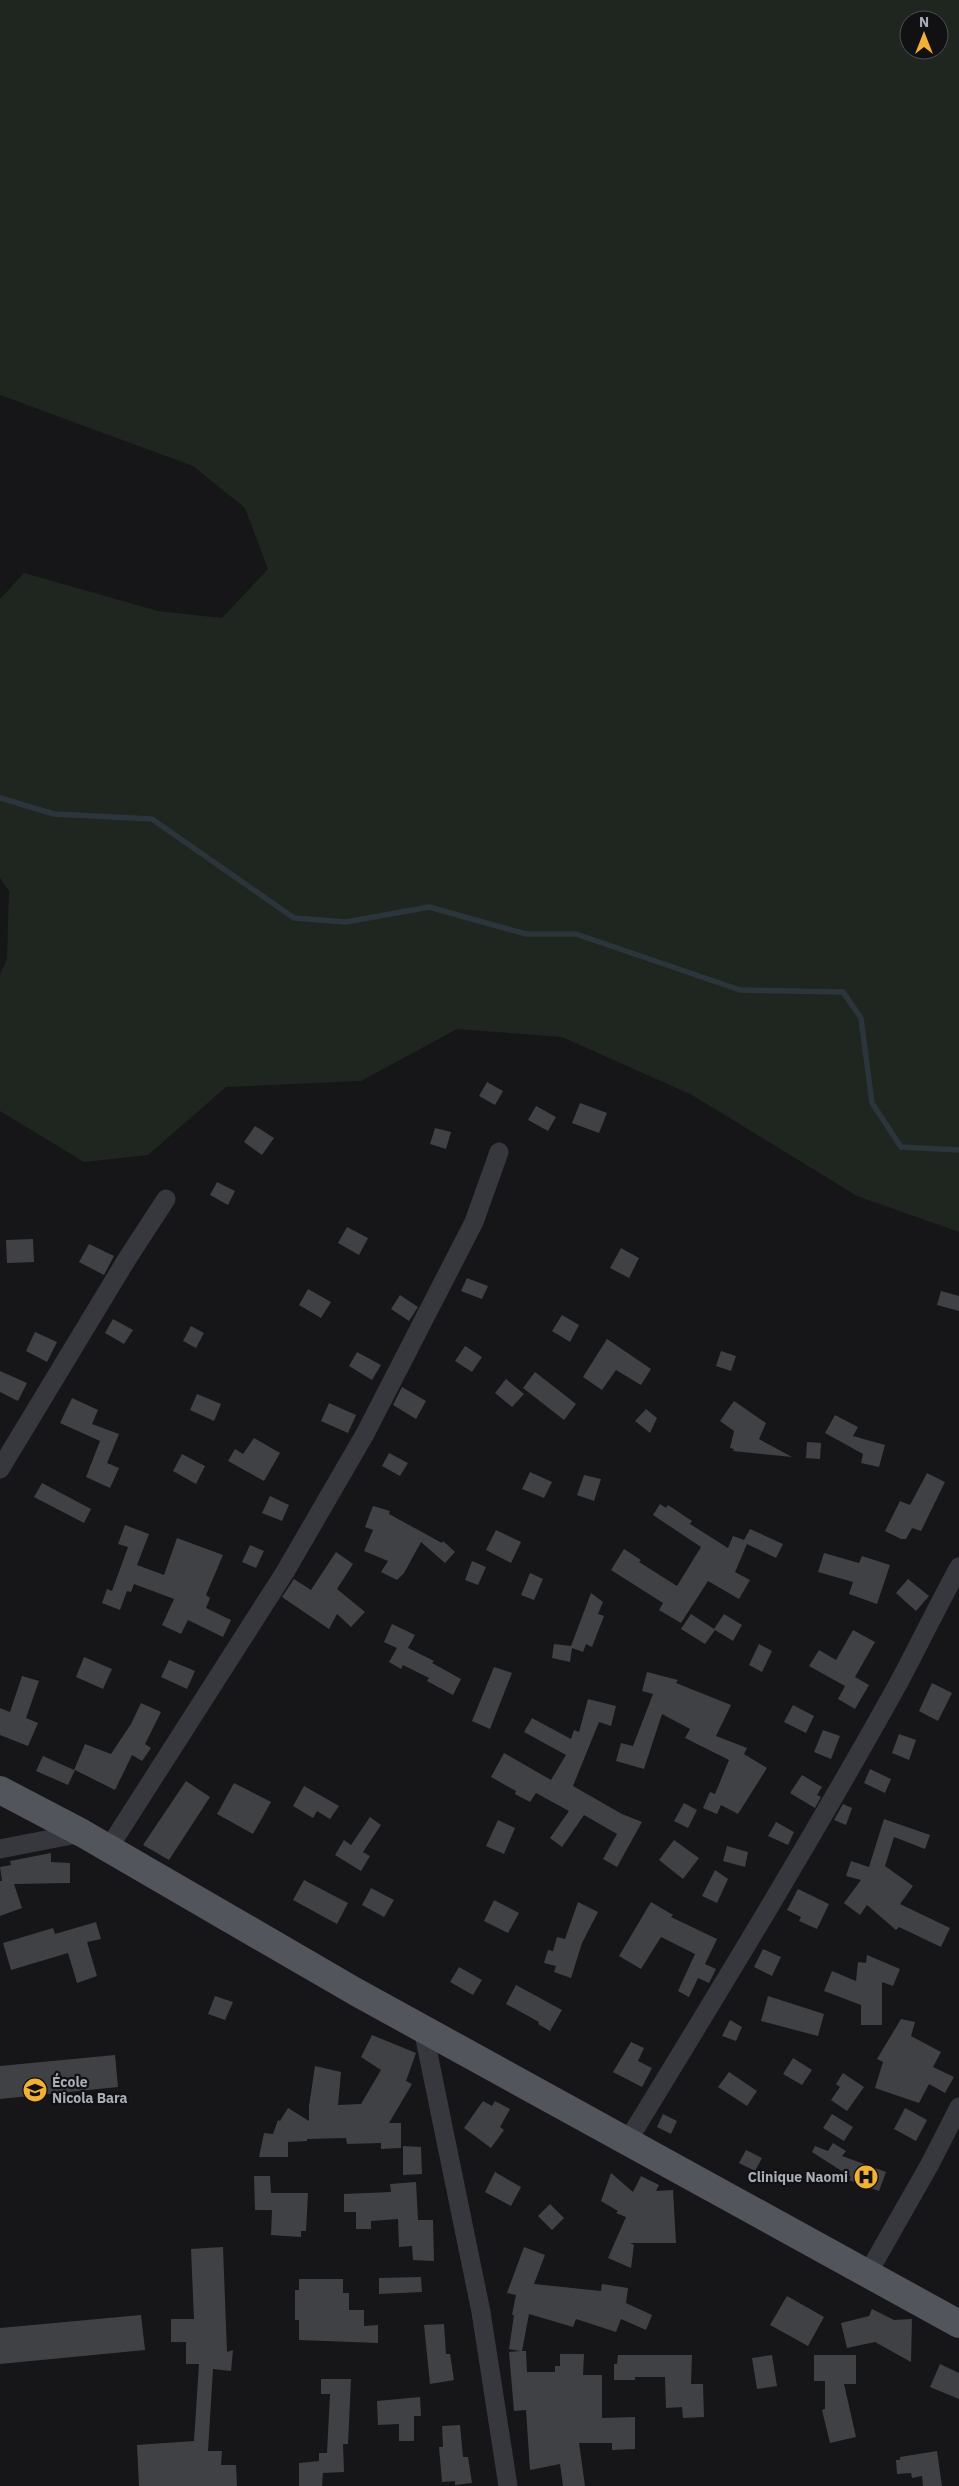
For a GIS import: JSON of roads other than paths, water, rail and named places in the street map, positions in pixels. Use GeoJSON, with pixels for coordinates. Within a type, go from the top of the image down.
{"type":"FeatureCollection","features":[{"type":"Feature","properties":{"kind":"main road"},"geometry":{"type":"LineString","coordinates":[[0,1790],[82,1833],[423,2029],[959,2324]]}},
{"type":"Feature","properties":{"kind":"street"},"geometry":{"type":"LineString","coordinates":[[108,1849],[286,1572],[365,1434],[474,1222],[499,1152]]}},
{"type":"Feature","properties":{"kind":"street"},"geometry":{"type":"LineString","coordinates":[[0,1469],[127,1259],[166,1199]]}},
{"type":"Feature","properties":{"kind":"street"},"geometry":{"type":"LineString","coordinates":[[627,2142],[753,1936],[849,1770],[899,1682],[959,1567]]}},
{"type":"Feature","properties":{"kind":"street"},"geometry":{"type":"LineString","coordinates":[[0,1849],[82,1833]]}},
{"type":"Feature","properties":{"kind":"street"},"geometry":{"type":"LineString","coordinates":[[423,2029],[481,2312],[508,2486]]}},
{"type":"Feature","properties":{"kind":"street"},"geometry":{"type":"LineString","coordinates":[[868,2273],[930,2164],[959,2107]]}},
{"type":"Feature","properties":{"kind":"waterway"},"geometry":{"type":"LineString","coordinates":[[0,798],[54,814],[152,819],[294,918],[346,922],[429,907],[526,934],[576,934],[740,990],[843,992],[861,1018],[872,1103],[901,1147],[959,1150]]}},
{"type":"Feature","properties":{"kind":"place","name":"École Nicola Bara"},"geometry":{"type":"Point","coordinates":[35,2090]}},
{"type":"Feature","properties":{"kind":"place","name":"Clinique Naomi"},"geometry":{"type":"Point","coordinates":[866,2177]}}]}
